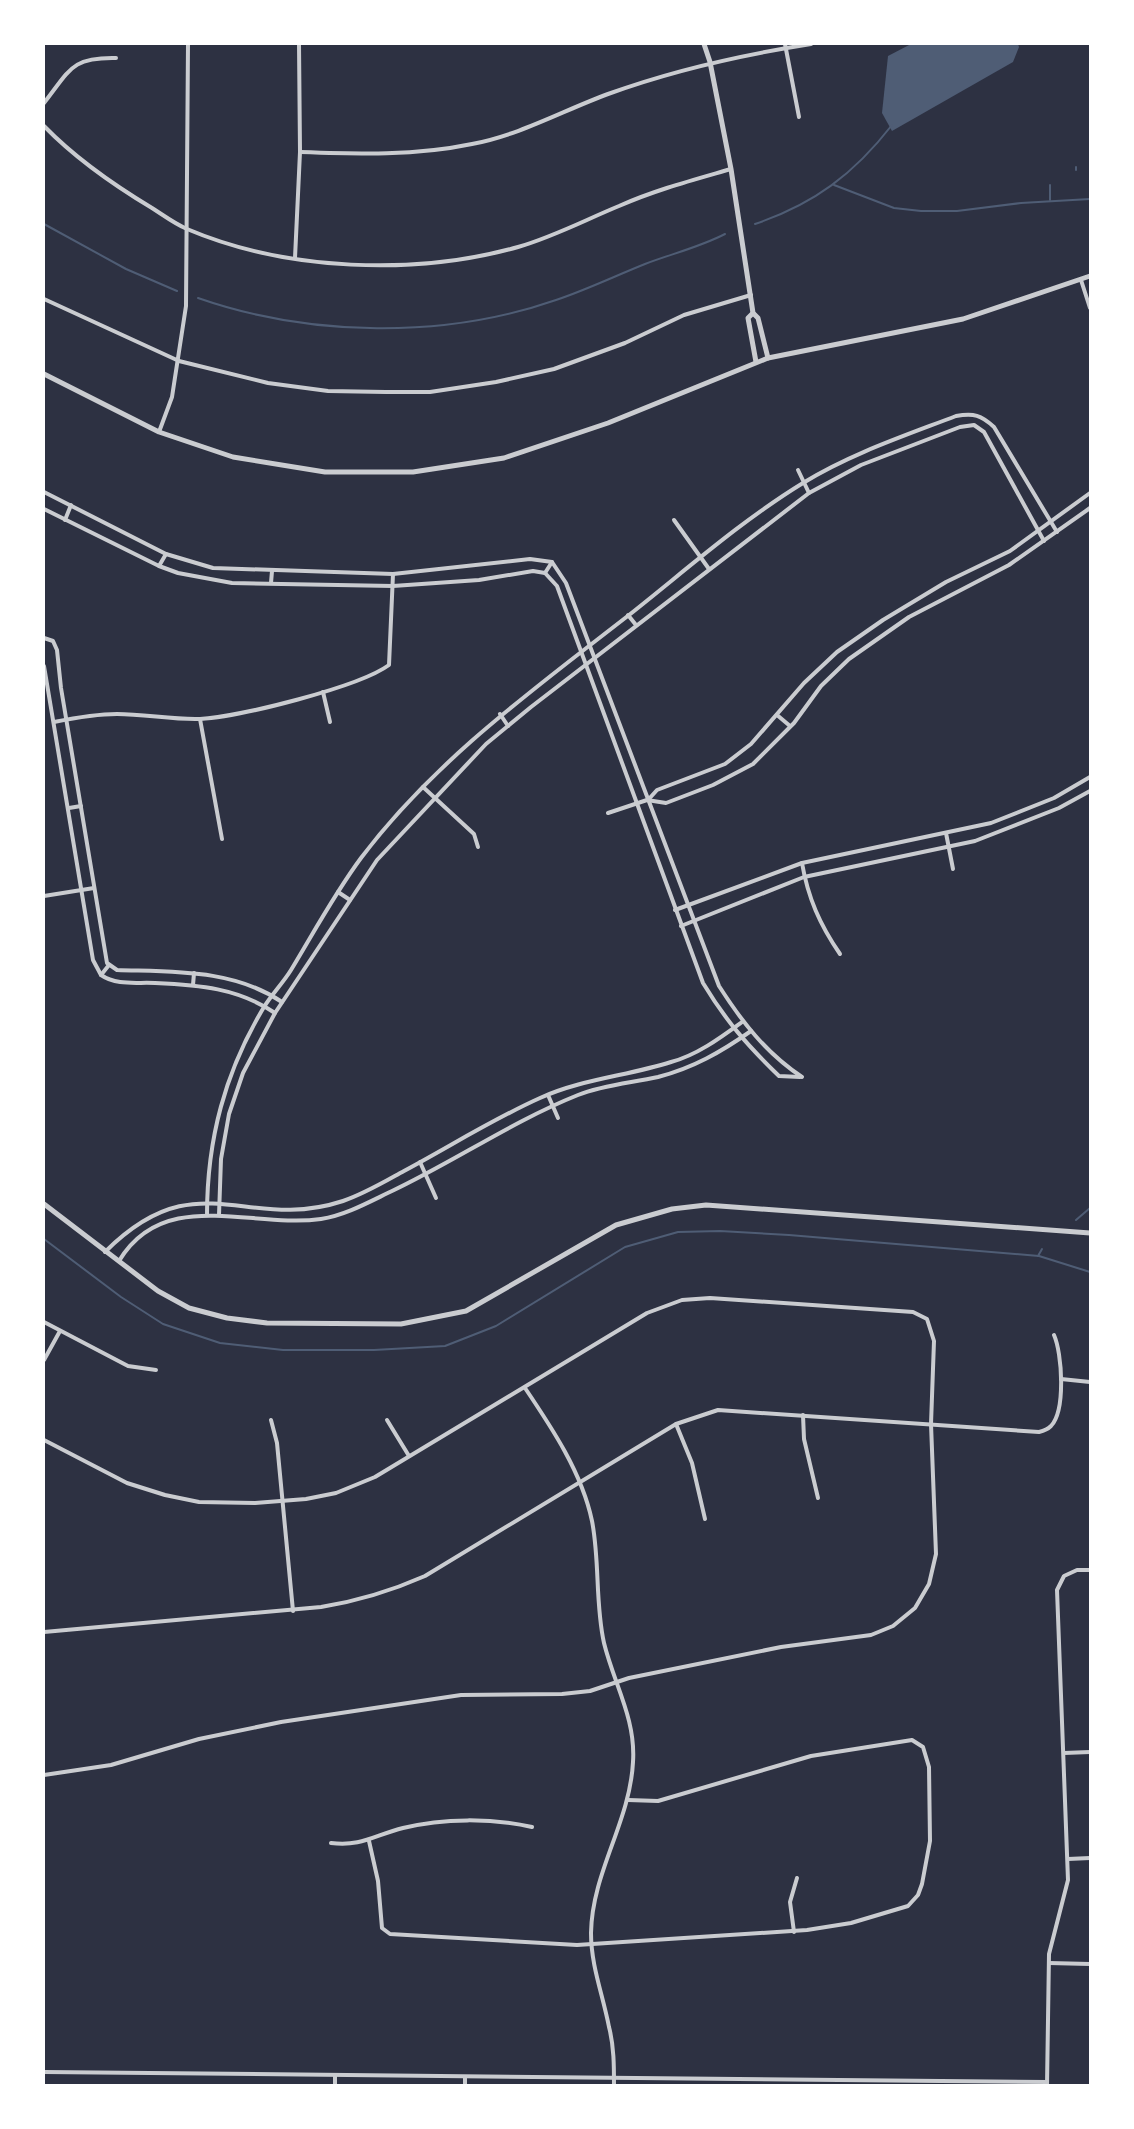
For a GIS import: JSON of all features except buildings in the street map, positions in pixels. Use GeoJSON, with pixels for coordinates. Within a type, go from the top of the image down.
{"type":"FeatureCollection","features":[{"type":"Feature","properties":{"kind":"street"},"geometry":{"type":"LineString","coordinates":[[159,432],[172,397],[186,306],[188,44]]}},
{"type":"Feature","properties":{"kind":"street"},"geometry":{"type":"LineString","coordinates":[[295,258],[300,152],[299,44]]}},
{"type":"Feature","properties":{"kind":"street"},"geometry":{"type":"LineString","coordinates":[[704,44],[710,62],[731,169],[753,313],[758,318],[768,358]]}},
{"type":"Feature","properties":{"kind":"street"},"geometry":{"type":"LineString","coordinates":[[300,152],[403,155],[473,144],[525,130],[608,94],[710,62],[785,46],[811,44]]}},
{"type":"Feature","properties":{"kind":"street"},"geometry":{"type":"LineString","coordinates":[[785,46],[799,117]]}},
{"type":"Feature","properties":{"kind":"street"},"geometry":{"type":"LineString","coordinates":[[44,103],[73,66],[91,57],[116,58]]}},
{"type":"Feature","properties":{"kind":"street"},"geometry":{"type":"LineString","coordinates":[[44,126],[73,156],[123,191],[186,229],[246,247],[295,258],[348,265],[405,266],[468,258],[516,247],[561,233],[669,186],[731,169]]}},
{"type":"Feature","properties":{"kind":"street"},"geometry":{"type":"LineString","coordinates":[[44,374],[159,432],[233,457],[325,472],[413,472],[504,458],[608,423],[768,358],[963,319],[1090,276]]}},
{"type":"Feature","properties":{"kind":"street"},"geometry":{"type":"LineString","coordinates":[[1081,280],[1090,308]]}},
{"type":"Feature","properties":{"kind":"street"},"geometry":{"type":"LineString","coordinates":[[44,299],[179,361],[268,383],[318,390],[430,392],[496,382],[554,369],[624,343],[684,315],[751,295]]}},
{"type":"Feature","properties":{"kind":"street"},"geometry":{"type":"LineString","coordinates":[[753,313],[748,318],[756,362]]}},
{"type":"Feature","properties":{"kind":"street"},"geometry":{"type":"LineString","coordinates":[[974,425],[976,414]]}},
{"type":"Feature","properties":{"kind":"street"},"geometry":{"type":"LineString","coordinates":[[207,1215],[214,1130],[232,1069],[265,1006],[363,855],[423,786],[500,714],[700,557],[804,482],[859,453],[956,416],[976,414],[982,416],[994,427],[1057,532]]}},
{"type":"Feature","properties":{"kind":"street"},"geometry":{"type":"LineString","coordinates":[[219,1215],[226,1131],[243,1073],[282,1002],[377,860],[486,744],[585,663],[809,493],[861,465],[960,427],[974,425],[984,432],[1044,541]]}},
{"type":"Feature","properties":{"kind":"street"},"geometry":{"type":"LineString","coordinates":[[798,470],[809,493]]}},
{"type":"Feature","properties":{"kind":"street"},"geometry":{"type":"LineString","coordinates":[[44,492],[166,554],[213,568],[393,574],[530,559],[552,562],[566,583],[719,986],[742,1022],[778,1061],[802,1077],[779,1076],[732,1029],[703,983],[557,586],[545,573],[533,571],[479,580],[393,586],[204,579],[159,566],[44,509]]}},
{"type":"Feature","properties":{"kind":"street"},"geometry":{"type":"LineString","coordinates":[[608,813],[647,800],[657,790],[725,764],[750,744],[804,683],[837,652],[946,582],[1010,551],[1090,493]]}},
{"type":"Feature","properties":{"kind":"street"},"geometry":{"type":"LineString","coordinates":[[65,520],[71,505]]}},
{"type":"Feature","properties":{"kind":"street"},"geometry":{"type":"LineString","coordinates":[[647,800],[666,803],[713,785],[753,764],[790,726],[821,686],[849,659],[909,617],[1009,565],[1090,508]]}},
{"type":"Feature","properties":{"kind":"street"},"geometry":{"type":"LineString","coordinates":[[674,520],[709,568]]}},
{"type":"Feature","properties":{"kind":"street"},"geometry":{"type":"LineString","coordinates":[[159,566],[166,554]]}},
{"type":"Feature","properties":{"kind":"street"},"geometry":{"type":"LineString","coordinates":[[545,573],[552,562]]}},
{"type":"Feature","properties":{"kind":"street"},"geometry":{"type":"LineString","coordinates":[[271,583],[272,571]]}},
{"type":"Feature","properties":{"kind":"street"},"geometry":{"type":"LineString","coordinates":[[54,722],[117,714],[200,719],[246,711],[323,692],[377,674],[389,665],[393,574]]}},
{"type":"Feature","properties":{"kind":"street"},"geometry":{"type":"LineString","coordinates":[[905,607],[909,617]]}},
{"type":"Feature","properties":{"kind":"street"},"geometry":{"type":"LineString","coordinates":[[628,615],[636,625]]}},
{"type":"Feature","properties":{"kind":"street"},"geometry":{"type":"LineString","coordinates":[[44,643],[45,638],[53,641],[57,650],[61,688],[68,719],[105,957],[109,965],[117,970],[194,973],[237,980],[282,1002]]}},
{"type":"Feature","properties":{"kind":"street"},"geometry":{"type":"LineString","coordinates":[[44,666],[93,960],[101,975],[116,982],[193,985],[237,993],[275,1013]]}},
{"type":"Feature","properties":{"kind":"street"},"geometry":{"type":"LineString","coordinates":[[323,692],[330,723]]}},
{"type":"Feature","properties":{"kind":"street"},"geometry":{"type":"LineString","coordinates":[[500,714],[508,726]]}},
{"type":"Feature","properties":{"kind":"street"},"geometry":{"type":"LineString","coordinates":[[777,715],[790,726]]}},
{"type":"Feature","properties":{"kind":"street"},"geometry":{"type":"LineString","coordinates":[[606,721],[616,717]]}},
{"type":"Feature","properties":{"kind":"street"},"geometry":{"type":"LineString","coordinates":[[200,719],[222,839]]}},
{"type":"Feature","properties":{"kind":"street"},"geometry":{"type":"LineString","coordinates":[[675,910],[802,863],[991,822],[1054,798],[1090,777]]}},
{"type":"Feature","properties":{"kind":"street"},"geometry":{"type":"LineString","coordinates":[[423,786],[474,834],[478,847]]}},
{"type":"Feature","properties":{"kind":"street"},"geometry":{"type":"LineString","coordinates":[[681,926],[804,877],[975,841],[1059,808],[1090,791]]}},
{"type":"Feature","properties":{"kind":"street"},"geometry":{"type":"LineString","coordinates":[[1054,798],[1059,808]]}},
{"type":"Feature","properties":{"kind":"street"},"geometry":{"type":"LineString","coordinates":[[69,807],[81,806]]}},
{"type":"Feature","properties":{"kind":"street"},"geometry":{"type":"LineString","coordinates":[[946,833],[953,869]]}},
{"type":"Feature","properties":{"kind":"street"},"geometry":{"type":"LineString","coordinates":[[802,863],[804,877],[820,926],[840,954]]}},
{"type":"Feature","properties":{"kind":"street"},"geometry":{"type":"LineString","coordinates":[[44,896],[94,888]]}},
{"type":"Feature","properties":{"kind":"street"},"geometry":{"type":"LineString","coordinates":[[338,892],[350,900]]}},
{"type":"Feature","properties":{"kind":"street"},"geometry":{"type":"LineString","coordinates":[[101,975],[109,965]]}},
{"type":"Feature","properties":{"kind":"street"},"geometry":{"type":"LineString","coordinates":[[193,985],[194,973]]}},
{"type":"Feature","properties":{"kind":"street"},"geometry":{"type":"LineString","coordinates":[[105,1252],[128,1231],[151,1215],[174,1207],[207,1202],[298,1210],[344,1201],[548,1095],[590,1080],[672,1062],[695,1053],[742,1022]]}},
{"type":"Feature","properties":{"kind":"street"},"geometry":{"type":"LineString","coordinates":[[119,1261],[135,1241],[153,1228],[171,1220],[207,1215],[266,1219],[319,1219],[341,1214],[426,1174],[579,1094],[691,1068],[721,1052],[751,1031]]}},
{"type":"Feature","properties":{"kind":"street"},"geometry":{"type":"LineString","coordinates":[[232,1069],[243,1073]]}},
{"type":"Feature","properties":{"kind":"street"},"geometry":{"type":"LineString","coordinates":[[632,1072],[634,1082]]}},
{"type":"Feature","properties":{"kind":"street"},"geometry":{"type":"LineString","coordinates":[[548,1095],[558,1118]]}},
{"type":"Feature","properties":{"kind":"street"},"geometry":{"type":"LineString","coordinates":[[214,1130],[226,1131]]}},
{"type":"Feature","properties":{"kind":"street"},"geometry":{"type":"LineString","coordinates":[[420,1162],[436,1198]]}},
{"type":"Feature","properties":{"kind":"street"},"geometry":{"type":"LineString","coordinates":[[44,1204],[158,1291],[189,1308],[227,1318],[267,1323],[401,1324],[466,1311],[616,1225],[672,1209],[705,1205],[1090,1233]]}},
{"type":"Feature","properties":{"kind":"street"},"geometry":{"type":"LineString","coordinates":[[266,1208],[266,1219]]}},
{"type":"Feature","properties":{"kind":"street"},"geometry":{"type":"LineString","coordinates":[[44,1440],[127,1482],[165,1495],[210,1503],[306,1499],[356,1487],[647,1313],[690,1298],[914,1312],[927,1319],[934,1334],[931,1424],[936,1554],[933,1572],[924,1595],[905,1617],[871,1635],[781,1647],[629,1678],[572,1694],[461,1695],[281,1722],[199,1739],[111,1765],[44,1775]]}},
{"type":"Feature","properties":{"kind":"street"},"geometry":{"type":"LineString","coordinates":[[44,1322],[128,1366],[156,1370]]}},
{"type":"Feature","properties":{"kind":"street"},"geometry":{"type":"LineString","coordinates":[[44,1360],[60,1331]]}},
{"type":"Feature","properties":{"kind":"street"},"geometry":{"type":"LineString","coordinates":[[44,1632],[292,1611],[366,1599],[425,1576],[676,1424],[718,1410],[1039,1432],[1050,1427],[1056,1419],[1061,1379],[1060,1347],[1054,1335]]}},
{"type":"Feature","properties":{"kind":"street"},"geometry":{"type":"LineString","coordinates":[[1061,1379],[1090,1382]]}},
{"type":"Feature","properties":{"kind":"street"},"geometry":{"type":"LineString","coordinates":[[525,1388],[580,1482],[592,1521],[600,1625],[632,1729],[633,1761],[628,1800],[599,1878],[593,1912],[592,1945],[595,1973],[610,2028],[614,2085]]}},
{"type":"Feature","properties":{"kind":"street"},"geometry":{"type":"LineString","coordinates":[[803,1415],[804,1439],[818,1498]]}},
{"type":"Feature","properties":{"kind":"street"},"geometry":{"type":"LineString","coordinates":[[271,1420],[277,1443],[292,1611]]}},
{"type":"Feature","properties":{"kind":"street"},"geometry":{"type":"LineString","coordinates":[[387,1420],[409,1456]]}},
{"type":"Feature","properties":{"kind":"street"},"geometry":{"type":"LineString","coordinates":[[676,1424],[694,1472],[705,1519]]}},
{"type":"Feature","properties":{"kind":"street"},"geometry":{"type":"LineString","coordinates":[[44,2072],[1047,2084],[1049,1963],[1054,1932],[1064,1902],[1068,1859],[1057,1590],[1064,1576],[1077,1570],[1090,1570]]}},
{"type":"Feature","properties":{"kind":"street"},"geometry":{"type":"LineString","coordinates":[[369,1841],[378,1881],[380,1922],[387,1933],[549,1945],[592,1945],[794,1932],[851,1923],[908,1906],[918,1895],[928,1858],[931,1825],[928,1759],[920,1743],[903,1741],[847,1749],[773,1766],[658,1801],[628,1800]]}},
{"type":"Feature","properties":{"kind":"street"},"geometry":{"type":"LineString","coordinates":[[1064,1753],[1090,1752]]}},
{"type":"Feature","properties":{"kind":"street"},"geometry":{"type":"LineString","coordinates":[[331,1842],[353,1844],[369,1841],[402,1828],[440,1823],[504,1822],[532,1827]]}},
{"type":"Feature","properties":{"kind":"street"},"geometry":{"type":"LineString","coordinates":[[1068,1859],[1090,1858]]}},
{"type":"Feature","properties":{"kind":"street"},"geometry":{"type":"LineString","coordinates":[[794,1932],[790,1896],[797,1878]]}},
{"type":"Feature","properties":{"kind":"street"},"geometry":{"type":"LineString","coordinates":[[1049,1963],[1090,1964]]}},
{"type":"Feature","properties":{"kind":"street"},"geometry":{"type":"LineString","coordinates":[[335,2075],[335,2085]]}},
{"type":"Feature","properties":{"kind":"street"},"geometry":{"type":"LineString","coordinates":[[465,2077],[465,2085]]}},
{"type":"Feature","properties":{"kind":"water"},"geometry":{"type":"Polygon","coordinates":[[[911,44],[1018,44],[1019,47],[1013,62],[892,131],[882,113],[888,56],[911,44]]]}},
{"type":"Feature","properties":{"kind":"waterway"},"geometry":{"type":"LineString","coordinates":[[755,224],[796,207],[848,173],[878,143],[892,125]]}},
{"type":"Feature","properties":{"kind":"waterway"},"geometry":{"type":"LineString","coordinates":[[834,185],[894,208],[921,211],[957,211],[1021,203],[1090,199]]}},
{"type":"Feature","properties":{"kind":"waterway"},"geometry":{"type":"LineString","coordinates":[[1050,185],[1050,200]]}},
{"type":"Feature","properties":{"kind":"waterway"},"geometry":{"type":"LineString","coordinates":[[44,224],[126,269],[177,291]]}},
{"type":"Feature","properties":{"kind":"waterway"},"geometry":{"type":"LineString","coordinates":[[198,298],[241,311],[331,326],[423,327],[469,322],[513,313],[556,300],[725,234]]}},
{"type":"Feature","properties":{"kind":"waterway"},"geometry":{"type":"LineString","coordinates":[[1076,1220],[1090,1208]]}},
{"type":"Feature","properties":{"kind":"waterway"},"geometry":{"type":"LineString","coordinates":[[44,1239],[121,1297],[163,1324],[220,1343],[283,1350],[374,1350],[445,1346],[496,1326],[625,1247],[678,1232],[720,1231],[789,1235],[1039,1256],[1090,1272]]}},
{"type":"Feature","properties":{"kind":"waterway"},"geometry":{"type":"LineString","coordinates":[[1038,1256],[1042,1249]]}}]}
